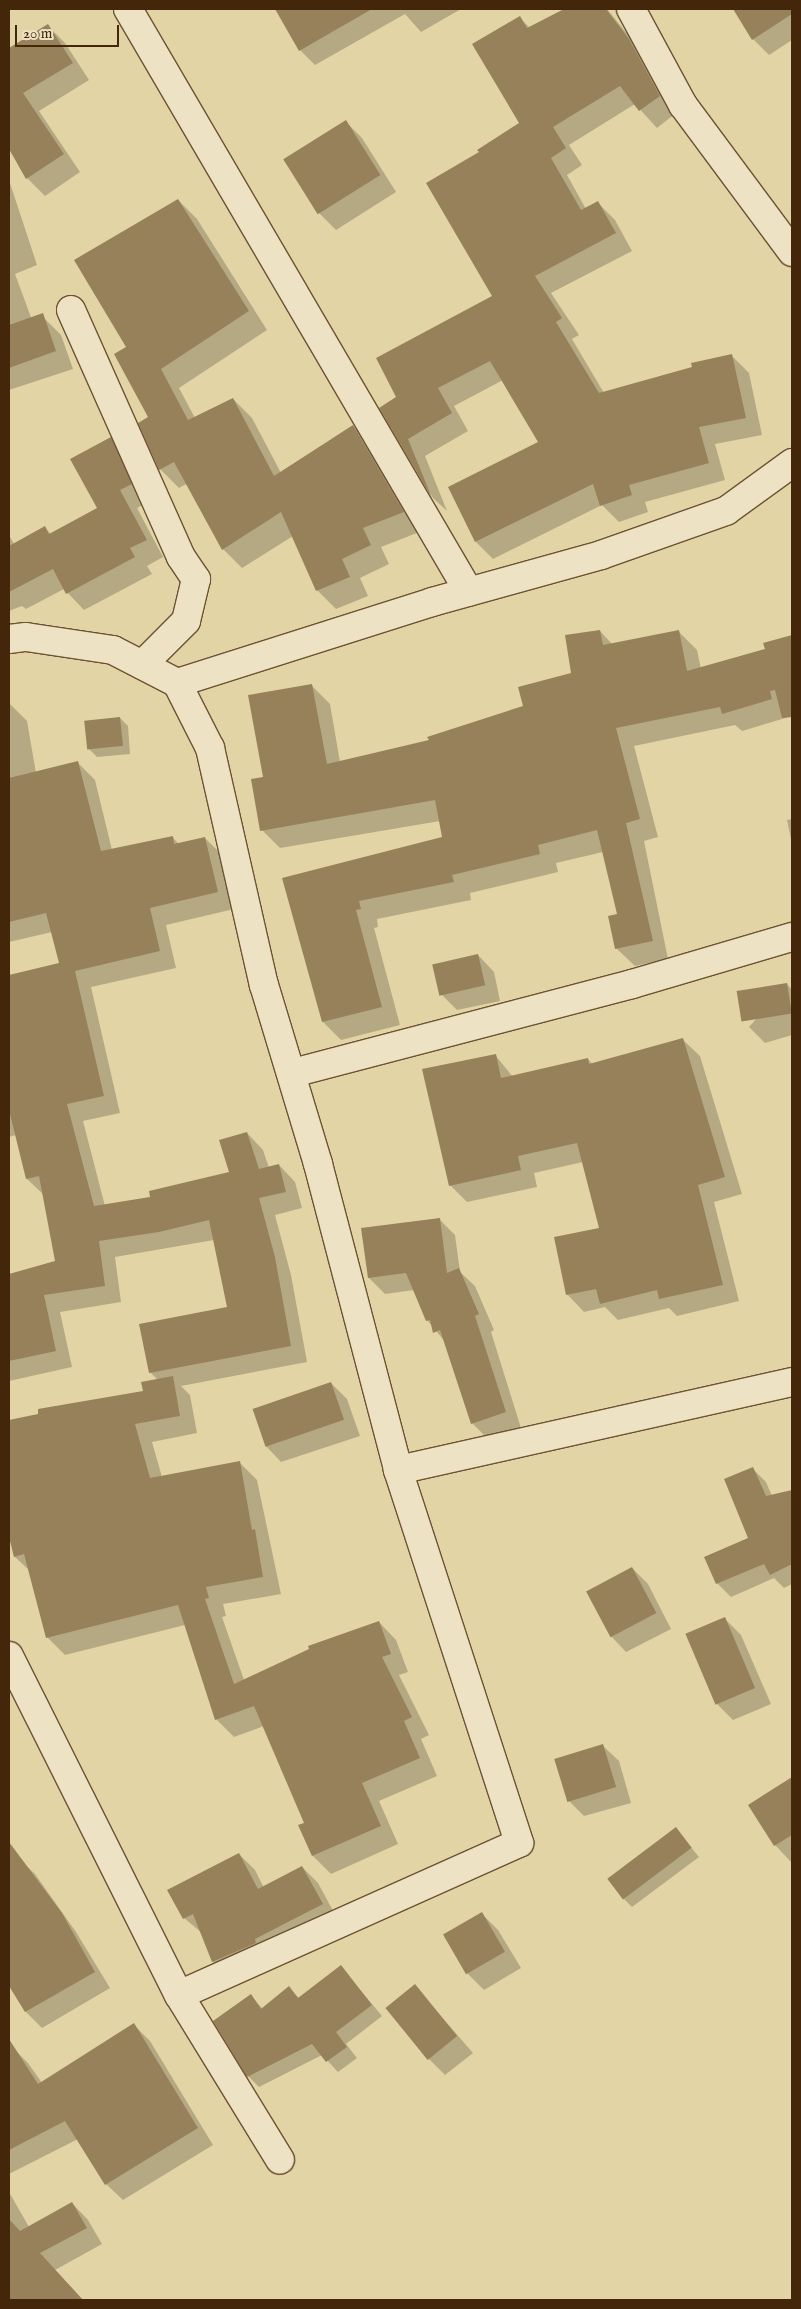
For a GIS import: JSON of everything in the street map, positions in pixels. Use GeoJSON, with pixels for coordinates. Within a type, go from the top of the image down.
{"type":"FeatureCollection","features":[{"type":"Feature","properties":{"kind":"street"},"geometry":{"type":"LineString","coordinates":[[128,9],[469,592]]}},
{"type":"Feature","properties":{"kind":"street"},"geometry":{"type":"LineString","coordinates":[[631,9],[683,105],[792,252]]}},
{"type":"Feature","properties":{"kind":"street"},"geometry":{"type":"LineString","coordinates":[[71,310],[181,557],[196,579],[186,621],[142,665]]}},
{"type":"Feature","properties":{"kind":"street"},"geometry":{"type":"LineString","coordinates":[[177,683],[469,592],[601,555],[726,511],[792,464]]}},
{"type":"Feature","properties":{"kind":"street"},"geometry":{"type":"LineString","coordinates":[[9,639],[26,638],[113,650],[177,683],[210,748],[264,985],[293,1073],[398,1470],[519,1842],[179,1995]]}},
{"type":"Feature","properties":{"kind":"street"},"geometry":{"type":"LineString","coordinates":[[293,1073],[632,984],[792,937]]}},
{"type":"Feature","properties":{"kind":"street"},"geometry":{"type":"LineString","coordinates":[[398,1470],[792,1382]]}},
{"type":"Feature","properties":{"kind":"street"},"geometry":{"type":"LineString","coordinates":[[9,1656],[179,1995],[280,2160]]}},
{"type":"Feature","properties":{"kind":"building"},"geometry":{"type":"Polygon","coordinates":[[[275,9],[372,9],[299,51],[275,9]]]}},
{"type":"Feature","properties":{"kind":"building"},"geometry":{"type":"Polygon","coordinates":[[[564,9],[606,9],[629,39],[660,96],[639,111],[620,86],[553,127],[566,148],[551,158],[581,210],[598,201],[616,233],[535,276],[562,318],[556,322],[599,393],[692,367],[691,363],[732,354],[746,418],[699,427],[709,463],[629,485],[632,495],[600,506],[593,484],[475,542],[448,487],[538,442],[490,361],[438,388],[452,413],[408,439],[432,498],[379,408],[396,397],[376,358],[492,296],[426,183],[479,152],[477,150],[519,123],[472,44],[520,16],[527,28],[564,9]]]}},
{"type":"Feature","properties":{"kind":"building"},"geometry":{"type":"Polygon","coordinates":[[[733,9],[792,9],[792,14],[752,40],[733,9]]]}},
{"type":"Feature","properties":{"kind":"building"},"geometry":{"type":"Polygon","coordinates":[[[48,24],[73,63],[23,93],[64,154],[26,179],[9,149],[9,48],[48,24]]]}},
{"type":"Feature","properties":{"kind":"building"},"geometry":{"type":"Polygon","coordinates":[[[346,120],[380,175],[318,214],[283,159],[346,120]]]}},
{"type":"Feature","properties":{"kind":"building"},"geometry":{"type":"Polygon","coordinates":[[[178,199],[249,311],[161,369],[188,420],[233,398],[274,476],[353,425],[404,512],[363,528],[371,545],[342,559],[350,577],[316,591],[281,512],[222,550],[174,462],[159,470],[138,423],[148,417],[114,354],[126,347],[74,260],[178,199]]]}},
{"type":"Feature","properties":{"kind":"building"},"geometry":{"type":"Polygon","coordinates":[[[43,313],[56,351],[9,368],[9,325],[43,313]]]}},
{"type":"Feature","properties":{"kind":"building"},"geometry":{"type":"Polygon","coordinates":[[[111,437],[132,484],[120,490],[147,540],[130,548],[135,557],[66,594],[53,569],[9,592],[9,546],[45,526],[49,534],[97,508],[70,459],[111,437]]]}},
{"type":"Feature","properties":{"kind":"building"},"geometry":{"type":"Polygon","coordinates":[[[600,630],[603,645],[679,630],[687,671],[765,649],[763,643],[792,635],[792,717],[782,718],[775,690],[770,691],[772,699],[722,714],[720,707],[616,728],[640,819],[626,823],[653,941],[615,949],[608,916],[617,914],[597,830],[538,845],[540,854],[452,875],[454,882],[359,901],[361,909],[356,910],[382,1007],[322,1022],[282,878],[442,837],[435,800],[260,831],[251,779],[263,777],[248,695],[312,684],[327,764],[429,740],[427,737],[523,706],[518,687],[571,673],[565,635],[600,630]]]}},
{"type":"Feature","properties":{"kind":"building"},"geometry":{"type":"Polygon","coordinates":[[[120,717],[123,746],[87,750],[84,721],[120,717]]]}},
{"type":"Feature","properties":{"kind":"building"},"geometry":{"type":"Polygon","coordinates":[[[78,761],[101,851],[173,836],[174,844],[205,837],[218,892],[150,908],[160,951],[75,971],[104,1096],[67,1104],[94,1206],[150,1197],[149,1191],[229,1172],[219,1140],[247,1132],[259,1169],[279,1164],[286,1192],[259,1198],[275,1257],[291,1346],[149,1373],[139,1324],[227,1307],[209,1220],[159,1232],[99,1241],[105,1286],[44,1295],[56,1351],[9,1361],[9,1274],[55,1261],[39,1176],[26,1179],[9,1110],[9,975],[59,963],[46,913],[9,922],[9,778],[78,761]]]}},
{"type":"Feature","properties":{"kind":"building"},"geometry":{"type":"Polygon","coordinates":[[[478,954],[485,985],[439,996],[432,965],[478,954]]]}},
{"type":"Feature","properties":{"kind":"building"},"geometry":{"type":"Polygon","coordinates":[[[787,983],[792,1014],[741,1022],[737,991],[787,983]]]}},
{"type":"Feature","properties":{"kind":"building"},"geometry":{"type":"Polygon","coordinates":[[[683,1038],[725,1177],[698,1185],[723,1285],[659,1299],[657,1290],[600,1304],[596,1289],[566,1295],[554,1237],[599,1228],[577,1143],[518,1156],[521,1170],[449,1186],[422,1069],[496,1054],[501,1078],[588,1058],[589,1064],[683,1038]]]}},
{"type":"Feature","properties":{"kind":"building"},"geometry":{"type":"Polygon","coordinates":[[[440,1218],[447,1273],[459,1268],[479,1314],[475,1316],[506,1412],[471,1424],[440,1330],[433,1333],[430,1320],[426,1321],[406,1273],[368,1278],[361,1228],[440,1218]]]}},
{"type":"Feature","properties":{"kind":"building"},"geometry":{"type":"Polygon","coordinates":[[[173,1376],[180,1416],[135,1424],[150,1478],[240,1461],[252,1530],[255,1529],[263,1577],[206,1587],[209,1598],[205,1599],[234,1684],[309,1649],[308,1646],[379,1621],[391,1654],[382,1657],[412,1717],[404,1721],[420,1758],[362,1783],[381,1826],[312,1856],[298,1825],[304,1823],[254,1706],[215,1720],[178,1605],[46,1638],[24,1554],[14,1557],[9,1537],[9,1420],[38,1414],[38,1409],[143,1391],[141,1382],[173,1376]]]}},
{"type":"Feature","properties":{"kind":"building"},"geometry":{"type":"Polygon","coordinates":[[[331,1382],[344,1420],[266,1447],[253,1409],[331,1382]]]}},
{"type":"Feature","properties":{"kind":"building"},"geometry":{"type":"Polygon","coordinates":[[[753,1467],[766,1496],[792,1490],[792,1564],[770,1575],[764,1564],[716,1584],[704,1557],[748,1538],[724,1479],[753,1467]]]}},
{"type":"Feature","properties":{"kind":"building"},"geometry":{"type":"Polygon","coordinates":[[[632,1567],[656,1613],[610,1637],[586,1591],[632,1567]]]}},
{"type":"Feature","properties":{"kind":"building"},"geometry":{"type":"Polygon","coordinates":[[[725,1617],[755,1688],[716,1705],[685,1634],[725,1617]]]}},
{"type":"Feature","properties":{"kind":"building"},"geometry":{"type":"Polygon","coordinates":[[[603,1744],[616,1787],[567,1802],[554,1759],[603,1744]]]}},
{"type":"Feature","properties":{"kind":"building"},"geometry":{"type":"Polygon","coordinates":[[[792,1777],[792,1835],[774,1846],[748,1805],[792,1777]]]}},
{"type":"Feature","properties":{"kind":"building"},"geometry":{"type":"Polygon","coordinates":[[[676,1827],[692,1848],[623,1900],[607,1879],[676,1827]]]}},
{"type":"Feature","properties":{"kind":"building"},"geometry":{"type":"Polygon","coordinates":[[[9,1842],[62,1913],[95,1972],[25,2012],[9,1986],[9,1842]]]}},
{"type":"Feature","properties":{"kind":"building"},"geometry":{"type":"Polygon","coordinates":[[[239,1853],[258,1889],[302,1866],[323,1904],[255,1939],[256,1943],[212,1962],[193,1914],[183,1919],[167,1890],[239,1853]]]}},
{"type":"Feature","properties":{"kind":"building"},"geometry":{"type":"Polygon","coordinates":[[[482,1912],[505,1952],[466,1974],[443,1934],[482,1912]]]}},
{"type":"Feature","properties":{"kind":"building"},"geometry":{"type":"Polygon","coordinates":[[[341,1965],[372,2005],[336,2032],[347,2047],[326,2062],[312,2044],[247,2077],[213,2021],[251,1994],[261,2009],[289,1986],[298,1998],[341,1965]]]}},
{"type":"Feature","properties":{"kind":"building"},"geometry":{"type":"Polygon","coordinates":[[[415,1984],[457,2036],[428,2060],[385,2008],[415,1984]]]}},
{"type":"Feature","properties":{"kind":"building"},"geometry":{"type":"Polygon","coordinates":[[[134,2023],[198,2128],[105,2185],[65,2121],[9,2150],[9,2039],[38,2084],[134,2023]]]}},
{"type":"Feature","properties":{"kind":"building"},"geometry":{"type":"Polygon","coordinates":[[[72,2202],[87,2228],[40,2253],[83,2300],[9,2300],[9,2219],[20,2231],[72,2202]]]}}]}
